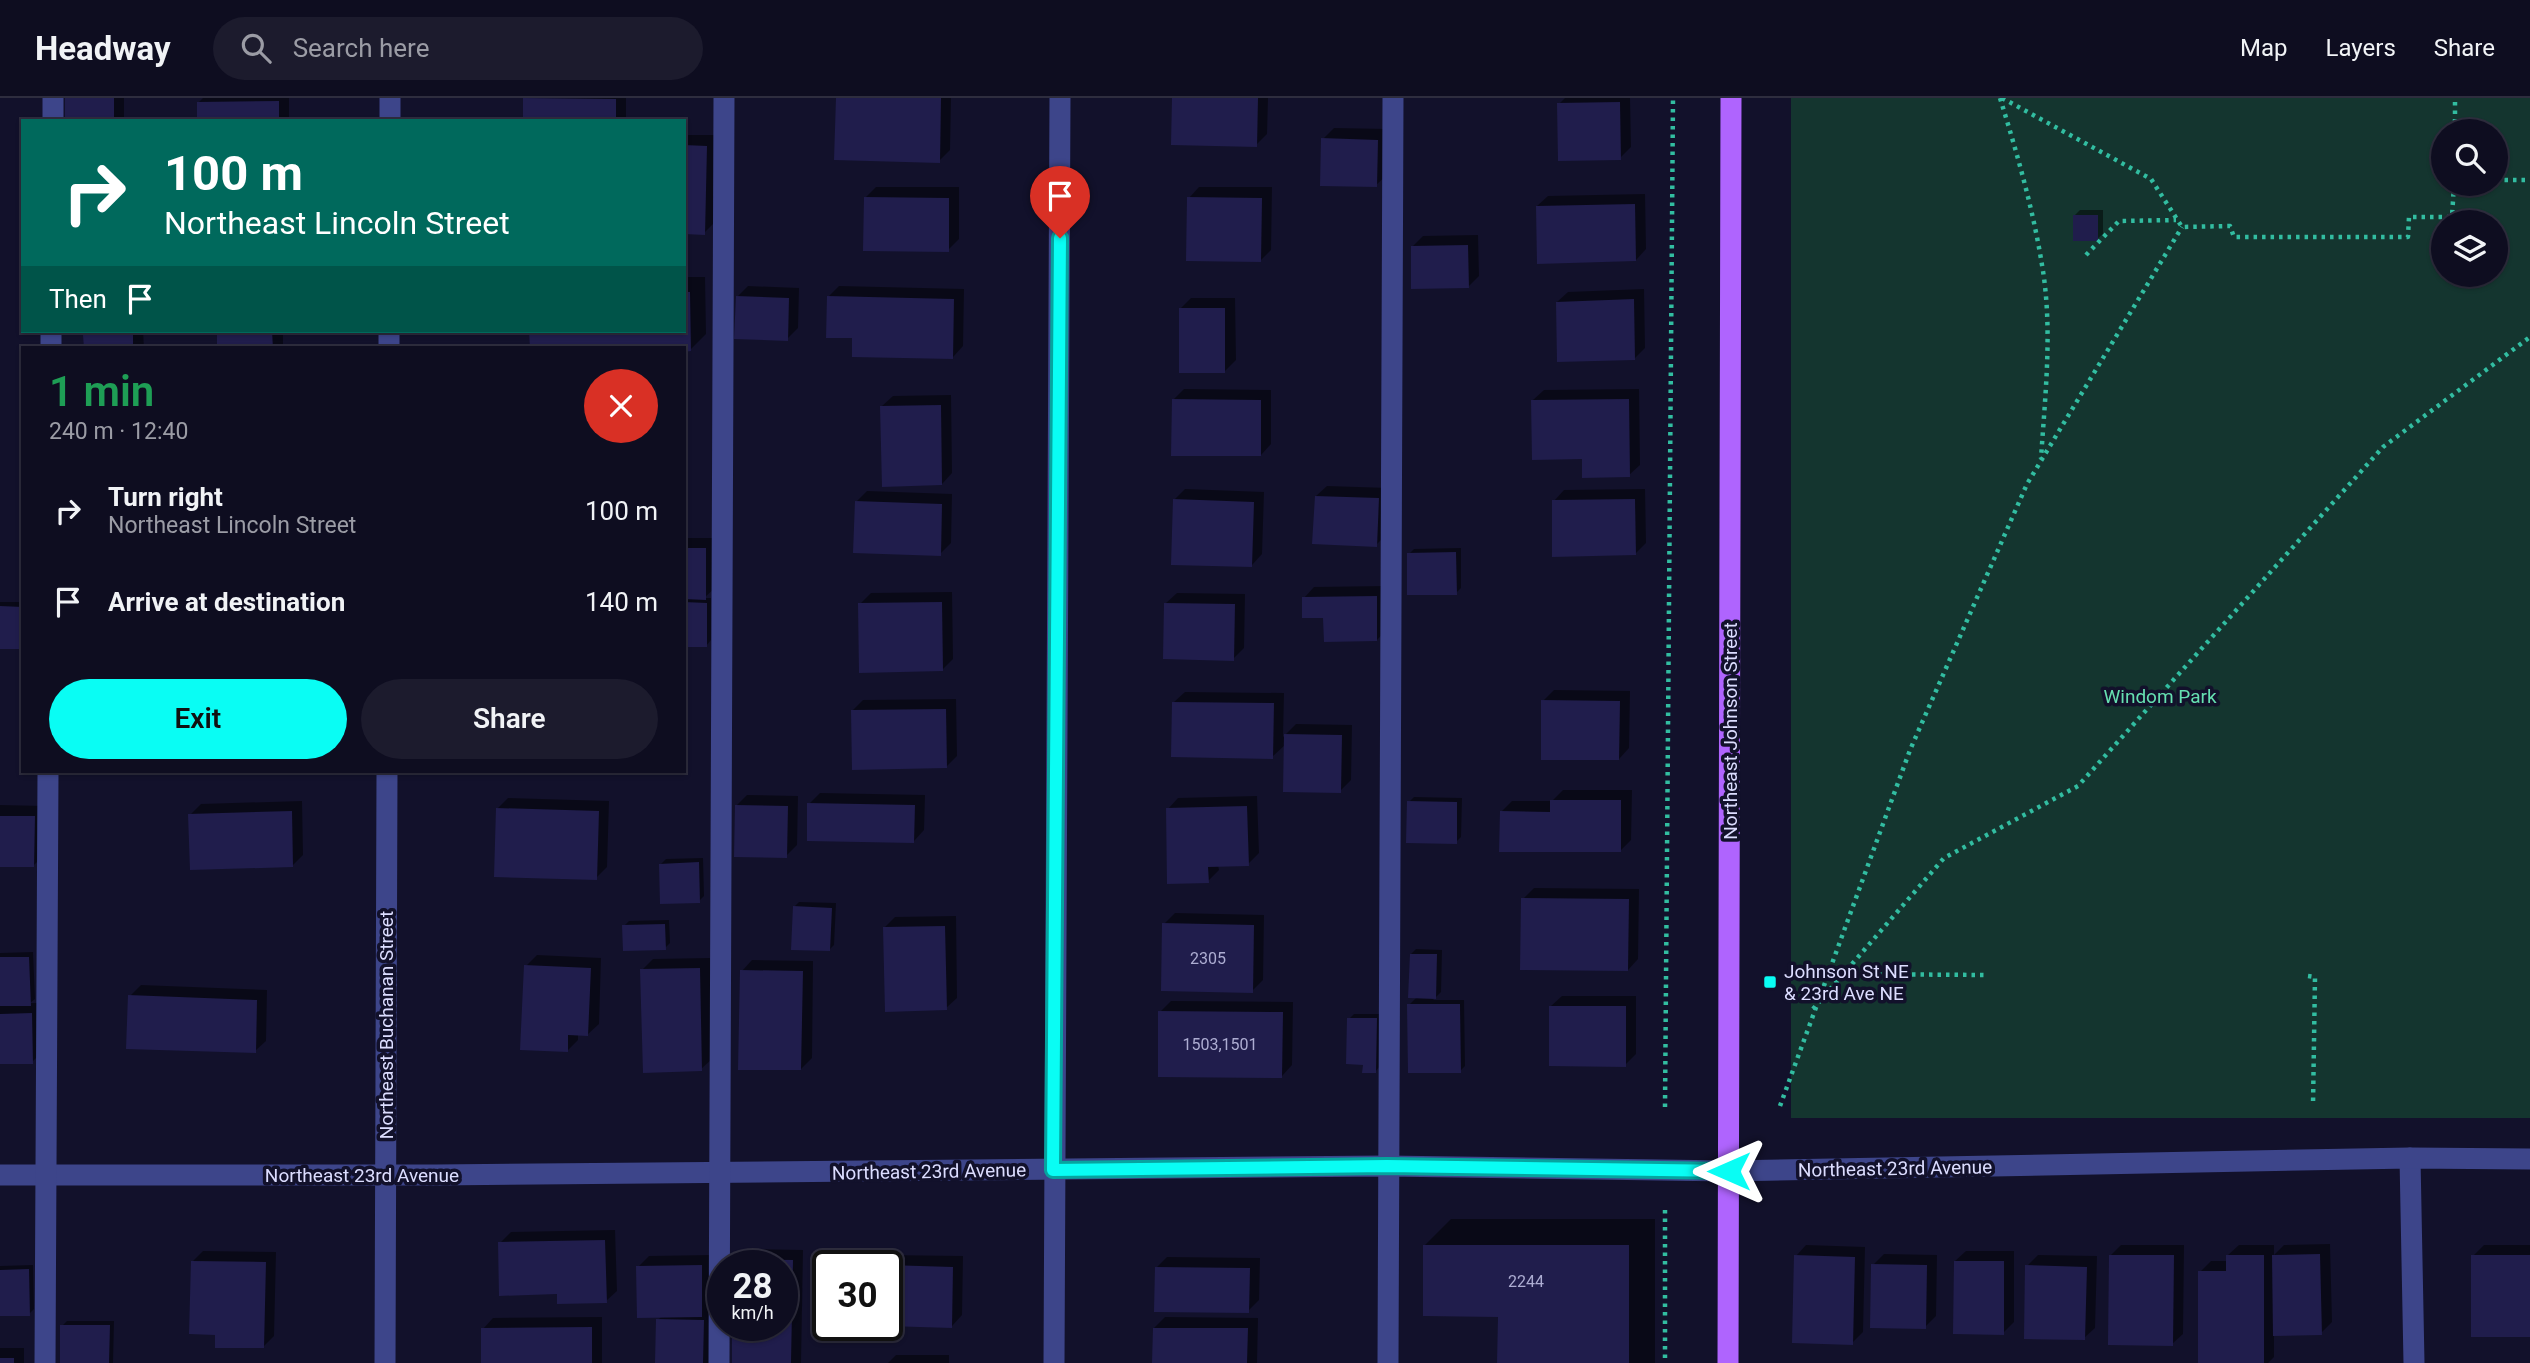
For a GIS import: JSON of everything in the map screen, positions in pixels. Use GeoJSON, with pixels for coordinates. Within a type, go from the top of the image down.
{"type":"FeatureCollection","features":[{"type":"Feature","properties":{"kind":"main road","name":"Northeast Johnson Street"},"geometry":{"type":"LineString","coordinates":[[1728,1363],[1731,98]]}},
{"type":"Feature","properties":{"kind":"street"},"geometry":{"type":"LineString","coordinates":[[53,98],[53,119]]}},
{"type":"Feature","properties":{"kind":"street"},"geometry":{"type":"LineString","coordinates":[[390,98],[390,119]]}},
{"type":"Feature","properties":{"kind":"street"},"geometry":{"type":"LineString","coordinates":[[719,1363],[724,98]]}},
{"type":"Feature","properties":{"kind":"street"},"geometry":{"type":"LineString","coordinates":[[1054,1363],[1060,98]]}},
{"type":"Feature","properties":{"kind":"street"},"geometry":{"type":"LineString","coordinates":[[1388,1363],[1393,98]]}},
{"type":"Feature","properties":{"kind":"street"},"geometry":{"type":"LineString","coordinates":[[45,1363],[48,773]]}},
{"type":"Feature","properties":{"kind":"street","name":"Northeast Buchanan Street"},"geometry":{"type":"LineString","coordinates":[[384,1363],[387,773]]}},
{"type":"Feature","properties":{"kind":"street"},"geometry":{"type":"LineString","coordinates":[[2410,1158],[2414,1363]]}},
{"type":"Feature","properties":{"kind":"street","name":"Northeast 23rd Avenue"},"geometry":{"type":"LineString","coordinates":[[0,1175],[719,1173],[1387,1166],[1729,1171],[2410,1158],[2530,1159]]}},
{"type":"Feature","properties":{"kind":"path"},"geometry":{"type":"LineString","coordinates":[[1665,1107],[1673,98]]}},
{"type":"Feature","properties":{"kind":"path"},"geometry":{"type":"LineString","coordinates":[[2001,98],[2151,179],[2182,226]]}},
{"type":"Feature","properties":{"kind":"path"},"geometry":{"type":"LineString","coordinates":[[2001,98],[2020,163],[2043,267],[2047,366],[2041,461]]}},
{"type":"Feature","properties":{"kind":"path"},"geometry":{"type":"LineString","coordinates":[[2455,98],[2455,119]]}},
{"type":"Feature","properties":{"kind":"path"},"geometry":{"type":"LineString","coordinates":[[2508,180],[2530,180]]}},
{"type":"Feature","properties":{"kind":"path"},"geometry":{"type":"LineString","coordinates":[[2182,226],[2230,226],[2234,237],[2408,237],[2409,217],[2452,217],[2453,196]]}},
{"type":"Feature","properties":{"kind":"path"},"geometry":{"type":"LineString","coordinates":[[2086,255],[2119,221],[2177,220]]}},
{"type":"Feature","properties":{"kind":"path"},"geometry":{"type":"LineString","coordinates":[[1780,1106],[1910,750],[2027,484],[2182,226]]}},
{"type":"Feature","properties":{"kind":"path"},"geometry":{"type":"LineString","coordinates":[[1814,1009],[1944,858],[2078,786],[2384,447],[2530,337]]}},
{"type":"Feature","properties":{"kind":"path"},"geometry":{"type":"LineString","coordinates":[[1843,974],[1984,975]]}},
{"type":"Feature","properties":{"kind":"path"},"geometry":{"type":"LineString","coordinates":[[2308,976],[2315,977],[2313,1104]]}},
{"type":"Feature","properties":{"kind":"path"},"geometry":{"type":"LineString","coordinates":[[1665,1210],[1665,1363]]}},
{"type":"Feature","properties":{"kind":"green space","name":"Windom Park"},"geometry":{"type":"Polygon","coordinates":[[[1791,98],[2530,98],[2530,1118],[1791,1118],[1791,98]]]}},
{"type":"Feature","properties":{"kind":"building"},"geometry":{"type":"Polygon","coordinates":[[[65,98],[114,98],[114,119],[65,119],[65,98]]]}},
{"type":"Feature","properties":{"kind":"building"},"geometry":{"type":"Polygon","coordinates":[[[523,98],[616,99],[616,119],[523,119],[523,98]]]}},
{"type":"Feature","properties":{"kind":"building"},"geometry":{"type":"Polygon","coordinates":[[[836,98],[941,98],[940,163],[834,160],[836,98]]]}},
{"type":"Feature","properties":{"kind":"building"},"geometry":{"type":"Polygon","coordinates":[[[1172,98],[1258,98],[1257,147],[1171,145],[1172,98]]]}},
{"type":"Feature","properties":{"kind":"building"},"geometry":{"type":"Polygon","coordinates":[[[279,101],[279,119],[197,119],[197,102],[279,101]]]}},
{"type":"Feature","properties":{"kind":"building"},"geometry":{"type":"Polygon","coordinates":[[[1620,102],[1621,160],[1558,161],[1557,103],[1620,102]]]}},
{"type":"Feature","properties":{"kind":"building"},"geometry":{"type":"Polygon","coordinates":[[[1321,138],[1378,140],[1377,187],[1320,186],[1321,138]]]}},
{"type":"Feature","properties":{"kind":"building"},"geometry":{"type":"Polygon","coordinates":[[[686,145],[707,146],[705,235],[686,234],[686,145]]]}},
{"type":"Feature","properties":{"kind":"building"},"geometry":{"type":"Polygon","coordinates":[[[864,197],[949,198],[949,252],[863,251],[864,197]]]}},
{"type":"Feature","properties":{"kind":"building"},"geometry":{"type":"Polygon","coordinates":[[[1187,197],[1262,198],[1261,262],[1186,261],[1187,197]]]}},
{"type":"Feature","properties":{"kind":"building"},"geometry":{"type":"Polygon","coordinates":[[[1635,204],[1636,261],[1537,264],[1536,206],[1635,204]]]}},
{"type":"Feature","properties":{"kind":"building"},"geometry":{"type":"Polygon","coordinates":[[[2073,215],[2098,215],[2098,241],[2073,241],[2073,215]]]}},
{"type":"Feature","properties":{"kind":"building"},"geometry":{"type":"Polygon","coordinates":[[[1468,245],[1469,288],[1411,289],[1411,246],[1468,245]]]}},
{"type":"Feature","properties":{"kind":"building"},"geometry":{"type":"Polygon","coordinates":[[[686,292],[690,292],[691,351],[686,352],[686,346],[530,346],[529,333],[686,333],[686,292]]]}},
{"type":"Feature","properties":{"kind":"building"},"geometry":{"type":"Polygon","coordinates":[[[736,296],[789,298],[788,341],[734,339],[736,296]]]}},
{"type":"Feature","properties":{"kind":"building"},"geometry":{"type":"Polygon","coordinates":[[[827,296],[954,299],[953,359],[852,357],[852,338],[826,338],[827,296]]]}},
{"type":"Feature","properties":{"kind":"building"},"geometry":{"type":"Polygon","coordinates":[[[1634,299],[1635,360],[1557,362],[1556,302],[1634,299]]]}},
{"type":"Feature","properties":{"kind":"building"},"geometry":{"type":"Polygon","coordinates":[[[1179,308],[1225,308],[1225,373],[1179,373],[1179,308]]]}},
{"type":"Feature","properties":{"kind":"building"},"geometry":{"type":"Polygon","coordinates":[[[217,333],[272,333],[273,346],[217,346],[217,333]]]}},
{"type":"Feature","properties":{"kind":"building"},"geometry":{"type":"Polygon","coordinates":[[[133,334],[133,346],[84,346],[83,335],[133,334]]]}},
{"type":"Feature","properties":{"kind":"building"},"geometry":{"type":"Polygon","coordinates":[[[1172,399],[1261,400],[1261,456],[1171,456],[1172,399]]]}},
{"type":"Feature","properties":{"kind":"building"},"geometry":{"type":"Polygon","coordinates":[[[1629,399],[1630,477],[1582,478],[1582,459],[1532,460],[1531,400],[1629,399]]]}},
{"type":"Feature","properties":{"kind":"building"},"geometry":{"type":"Polygon","coordinates":[[[941,405],[942,485],[882,487],[880,406],[941,405]]]}},
{"type":"Feature","properties":{"kind":"building"},"geometry":{"type":"Polygon","coordinates":[[[1315,496],[1379,498],[1377,547],[1312,544],[1315,496]]]}},
{"type":"Feature","properties":{"kind":"building"},"geometry":{"type":"Polygon","coordinates":[[[1173,499],[1254,502],[1252,567],[1171,565],[1173,499]]]}},
{"type":"Feature","properties":{"kind":"building"},"geometry":{"type":"Polygon","coordinates":[[[1635,499],[1636,555],[1552,557],[1552,500],[1635,499]]]}},
{"type":"Feature","properties":{"kind":"building"},"geometry":{"type":"Polygon","coordinates":[[[855,501],[942,504],[941,556],[853,553],[855,501]]]}},
{"type":"Feature","properties":{"kind":"building"},"geometry":{"type":"Polygon","coordinates":[[[686,548],[706,548],[706,600],[686,599],[686,548]]]}},
{"type":"Feature","properties":{"kind":"building"},"geometry":{"type":"Polygon","coordinates":[[[1456,552],[1457,595],[1407,595],[1407,553],[1456,552]]]}},
{"type":"Feature","properties":{"kind":"building"},"geometry":{"type":"Polygon","coordinates":[[[1377,596],[1377,641],[1324,642],[1323,618],[1302,618],[1302,597],[1377,596]]]}},
{"type":"Feature","properties":{"kind":"building"},"geometry":{"type":"Polygon","coordinates":[[[686,602],[707,603],[707,647],[686,647],[686,602]]]}},
{"type":"Feature","properties":{"kind":"building"},"geometry":{"type":"Polygon","coordinates":[[[942,602],[943,671],[859,673],[858,603],[942,602]]]}},
{"type":"Feature","properties":{"kind":"building"},"geometry":{"type":"Polygon","coordinates":[[[1164,603],[1235,604],[1234,661],[1163,659],[1164,603]]]}},
{"type":"Feature","properties":{"kind":"building"},"geometry":{"type":"Polygon","coordinates":[[[0,606],[21,607],[21,649],[0,649],[0,606]]]}},
{"type":"Feature","properties":{"kind":"building"},"geometry":{"type":"Polygon","coordinates":[[[1541,700],[1620,701],[1619,760],[1541,760],[1541,700]]]}},
{"type":"Feature","properties":{"kind":"building"},"geometry":{"type":"Polygon","coordinates":[[[1172,702],[1274,703],[1273,759],[1171,757],[1172,702]]]}},
{"type":"Feature","properties":{"kind":"building"},"geometry":{"type":"Polygon","coordinates":[[[946,709],[947,768],[852,770],[851,710],[946,709]]]}},
{"type":"Feature","properties":{"kind":"building"},"geometry":{"type":"Polygon","coordinates":[[[1284,734],[1342,735],[1341,793],[1283,792],[1284,734]]]}},
{"type":"Feature","properties":{"kind":"building"},"geometry":{"type":"Polygon","coordinates":[[[1550,800],[1621,800],[1621,852],[1499,852],[1500,811],[1550,812],[1550,800]]]}},
{"type":"Feature","properties":{"kind":"building"},"geometry":{"type":"Polygon","coordinates":[[[1407,801],[1457,802],[1457,844],[1406,843],[1407,801]]]}},
{"type":"Feature","properties":{"kind":"building"},"geometry":{"type":"Polygon","coordinates":[[[807,803],[915,805],[914,843],[807,841],[807,803]]]}},
{"type":"Feature","properties":{"kind":"building"},"geometry":{"type":"Polygon","coordinates":[[[735,805],[788,806],[787,858],[734,857],[735,805]]]}},
{"type":"Feature","properties":{"kind":"building"},"geometry":{"type":"Polygon","coordinates":[[[1247,806],[1249,866],[1208,867],[1209,883],[1167,884],[1166,808],[1247,806]]]}},
{"type":"Feature","properties":{"kind":"building"},"geometry":{"type":"Polygon","coordinates":[[[496,808],[599,811],[597,880],[494,877],[496,808]]]}},
{"type":"Feature","properties":{"kind":"building"},"geometry":{"type":"Polygon","coordinates":[[[292,811],[293,867],[190,870],[188,814],[292,811]]]}},
{"type":"Feature","properties":{"kind":"building"},"geometry":{"type":"Polygon","coordinates":[[[0,816],[35,816],[34,867],[0,867],[0,816]]]}},
{"type":"Feature","properties":{"kind":"building"},"geometry":{"type":"Polygon","coordinates":[[[699,862],[700,903],[660,904],[659,864],[699,862]]]}},
{"type":"Feature","properties":{"kind":"building"},"geometry":{"type":"Polygon","coordinates":[[[1521,898],[1629,899],[1628,971],[1520,970],[1521,898]]]}},
{"type":"Feature","properties":{"kind":"building"},"geometry":{"type":"Polygon","coordinates":[[[793,906],[832,908],[830,951],[791,950],[793,906]]]}},
{"type":"Feature","properties":{"kind":"building"},"geometry":{"type":"Polygon","coordinates":[[[1162,923],[1254,925],[1253,993],[1161,991],[1162,923]]]}},
{"type":"Feature","properties":{"kind":"building"},"geometry":{"type":"Polygon","coordinates":[[[665,924],[666,950],[623,951],[622,925],[665,924]]]}},
{"type":"Feature","properties":{"kind":"building"},"geometry":{"type":"Polygon","coordinates":[[[945,926],[947,1010],[885,1012],[883,927],[945,926]]]}},
{"type":"Feature","properties":{"kind":"building"},"geometry":{"type":"Polygon","coordinates":[[[1410,954],[1437,954],[1436,999],[1408,998],[1410,954]]]}},
{"type":"Feature","properties":{"kind":"building"},"geometry":{"type":"Polygon","coordinates":[[[0,957],[29,957],[31,1006],[0,1006],[0,957]]]}},
{"type":"Feature","properties":{"kind":"building"},"geometry":{"type":"Polygon","coordinates":[[[524,965],[591,968],[588,1036],[568,1035],[568,1052],[520,1050],[524,965]]]}},
{"type":"Feature","properties":{"kind":"building"},"geometry":{"type":"Polygon","coordinates":[[[700,968],[702,1071],[643,1073],[640,969],[700,968]]]}},
{"type":"Feature","properties":{"kind":"building"},"geometry":{"type":"Polygon","coordinates":[[[740,970],[803,971],[801,1070],[738,1070],[740,970]]]}},
{"type":"Feature","properties":{"kind":"building"},"geometry":{"type":"Polygon","coordinates":[[[128,995],[257,1000],[256,1053],[126,1049],[128,995]]]}},
{"type":"Feature","properties":{"kind":"building"},"geometry":{"type":"Polygon","coordinates":[[[1407,1004],[1460,1004],[1461,1073],[1408,1073],[1407,1004]]]}},
{"type":"Feature","properties":{"kind":"building"},"geometry":{"type":"Polygon","coordinates":[[[1549,1006],[1626,1006],[1626,1067],[1549,1066],[1549,1006]]]}},
{"type":"Feature","properties":{"kind":"building"},"geometry":{"type":"Polygon","coordinates":[[[1158,1011],[1283,1012],[1282,1078],[1158,1077],[1158,1011]]]}},
{"type":"Feature","properties":{"kind":"building"},"geometry":{"type":"Polygon","coordinates":[[[32,1013],[33,1064],[0,1064],[0,1014],[32,1013]]]}},
{"type":"Feature","properties":{"kind":"building"},"geometry":{"type":"Polygon","coordinates":[[[1347,1018],[1377,1018],[1376,1073],[1362,1073],[1363,1065],[1346,1064],[1347,1018]]]}},
{"type":"Feature","properties":{"kind":"building"},"geometry":{"type":"Polygon","coordinates":[[[605,1240],[607,1303],[557,1304],[557,1294],[499,1296],[498,1242],[605,1240]]]}},
{"type":"Feature","properties":{"kind":"building"},"geometry":{"type":"Polygon","coordinates":[[[1423,1245],[1629,1245],[1629,1363],[1497,1363],[1498,1317],[1423,1316],[1423,1245]]]}},
{"type":"Feature","properties":{"kind":"building"},"geometry":{"type":"Polygon","coordinates":[[[2320,1254],[2322,1335],[2273,1336],[2272,1255],[2320,1254]]]}},
{"type":"Feature","properties":{"kind":"building"},"geometry":{"type":"Polygon","coordinates":[[[1794,1255],[1855,1257],[1853,1345],[1792,1343],[1794,1255]]]}},
{"type":"Feature","properties":{"kind":"building"},"geometry":{"type":"Polygon","coordinates":[[[2109,1255],[2174,1255],[2173,1346],[2108,1345],[2109,1255]]]}},
{"type":"Feature","properties":{"kind":"building"},"geometry":{"type":"Polygon","coordinates":[[[2226,1255],[2264,1255],[2264,1363],[2198,1363],[2198,1271],[2226,1271],[2226,1255]]]}},
{"type":"Feature","properties":{"kind":"building"},"geometry":{"type":"Polygon","coordinates":[[[2471,1255],[2530,1255],[2530,1337],[2471,1337],[2471,1255]]]}},
{"type":"Feature","properties":{"kind":"building"},"geometry":{"type":"Polygon","coordinates":[[[191,1261],[266,1262],[264,1348],[215,1348],[215,1335],[189,1334],[191,1261]]]}},
{"type":"Feature","properties":{"kind":"building"},"geometry":{"type":"Polygon","coordinates":[[[1954,1261],[2004,1261],[2004,1335],[1953,1334],[1954,1261]]]}},
{"type":"Feature","properties":{"kind":"building"},"geometry":{"type":"Polygon","coordinates":[[[1871,1264],[1927,1265],[1926,1329],[1870,1328],[1871,1264]]]}},
{"type":"Feature","properties":{"kind":"building"},"geometry":{"type":"Polygon","coordinates":[[[702,1265],[702,1317],[637,1318],[636,1266],[702,1265]]]}},
{"type":"Feature","properties":{"kind":"building"},"geometry":{"type":"Polygon","coordinates":[[[903,1265],[953,1267],[952,1328],[903,1326],[903,1265]]]}},
{"type":"Feature","properties":{"kind":"building"},"geometry":{"type":"Polygon","coordinates":[[[2025,1265],[2087,1267],[2085,1340],[2024,1339],[2025,1265]]]}},
{"type":"Feature","properties":{"kind":"building"},"geometry":{"type":"Polygon","coordinates":[[[1155,1267],[1250,1268],[1249,1313],[1154,1312],[1155,1267]]]}},
{"type":"Feature","properties":{"kind":"building"},"geometry":{"type":"Polygon","coordinates":[[[29,1269],[30,1316],[0,1316],[0,1270],[29,1269]]]}},
{"type":"Feature","properties":{"kind":"building"},"geometry":{"type":"Polygon","coordinates":[[[656,1319],[704,1320],[703,1363],[655,1363],[656,1319]]]}},
{"type":"Feature","properties":{"kind":"building"},"geometry":{"type":"Polygon","coordinates":[[[60,1325],[110,1325],[109,1363],[60,1363],[60,1325]]]}},
{"type":"Feature","properties":{"kind":"building"},"geometry":{"type":"Polygon","coordinates":[[[592,1327],[592,1363],[481,1363],[481,1328],[592,1327]]]}},
{"type":"Feature","properties":{"kind":"building"},"geometry":{"type":"Polygon","coordinates":[[[1153,1328],[1248,1328],[1247,1363],[1152,1363],[1153,1328]]]}},
{"type":"Feature","properties":{"kind":"building"},"geometry":{"type":"Polygon","coordinates":[[[732,1341],[791,1341],[791,1363],[732,1363],[732,1341]]]}},
{"type":"Feature","properties":{"kind":"building"},"geometry":{"type":"Polygon","coordinates":[[[0,1358],[14,1358],[14,1363],[0,1363],[0,1358]]]}},
{"type":"Feature","properties":{"kind":"place","name":"Johnson St NE & 23rd Ave NE"},"geometry":{"type":"Point","coordinates":[1770,982]}},
{"type":"Feature","properties":{"kind":"route"},"geometry":{"type":"LineString","coordinates":[[1060,238],[1053,1170],[1387,1166],[1729,1171]]}}]}
